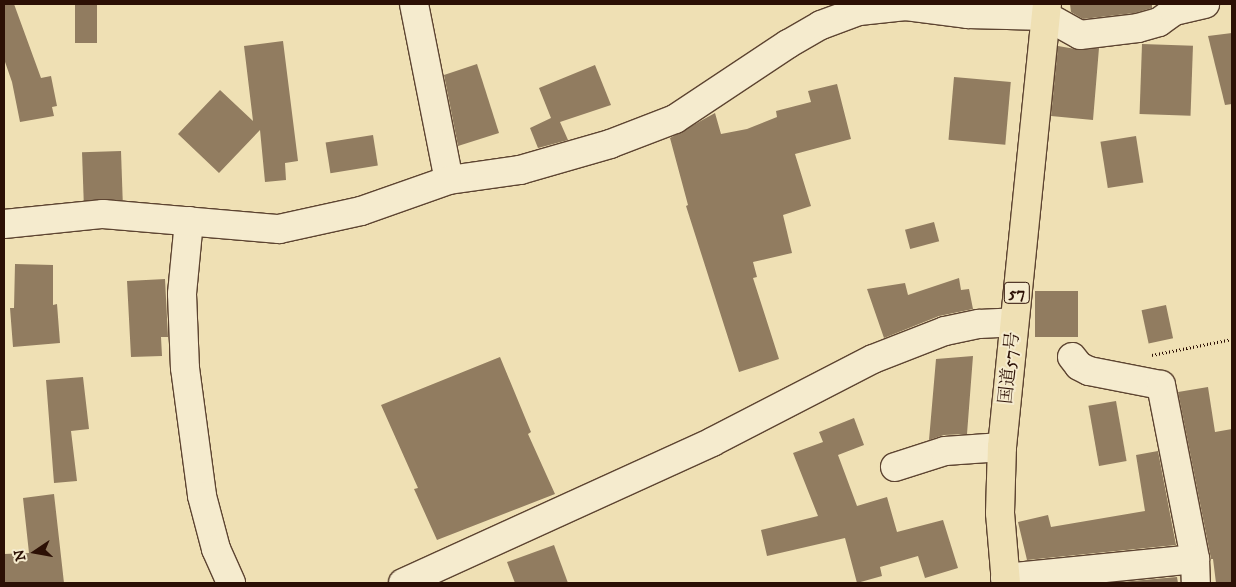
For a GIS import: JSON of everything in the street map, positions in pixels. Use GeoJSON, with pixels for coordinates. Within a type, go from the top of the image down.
{"type":"FeatureCollection","features":[{"type":"Feature","properties":{"kind":"highway","name":"国道57号"},"geometry":{"type":"LineString","coordinates":[[1006,581],[1000,513],[1002,447],[1047,10]]}},
{"type":"Feature","properties":{"kind":"street"},"geometry":{"type":"LineString","coordinates":[[414,4],[449,180]]}},
{"type":"Feature","properties":{"kind":"street"},"geometry":{"type":"LineString","coordinates":[[4,224],[103,214],[279,229],[361,211],[449,180],[520,170],[610,144],[675,119],[788,44],[821,25],[859,11],[906,6],[986,16],[1047,10],[1080,36],[1138,28],[1159,22],[1181,7],[1205,4]]}},
{"type":"Feature","properties":{"kind":"street"},"geometry":{"type":"LineString","coordinates":[[189,221],[182,294],[185,368],[202,496],[216,549],[231,583]]}},
{"type":"Feature","properties":{"kind":"street"},"geometry":{"type":"LineString","coordinates":[[404,583],[712,442],[872,359],[944,331],[979,324],[1014,322]]}},
{"type":"Feature","properties":{"kind":"street"},"geometry":{"type":"LineString","coordinates":[[1006,581],[1196,571],[1161,385],[1089,371],[1079,366],[1072,357]]}},
{"type":"Feature","properties":{"kind":"street"},"geometry":{"type":"LineString","coordinates":[[895,467],[945,451],[1002,447]]}},
{"type":"Feature","properties":{"kind":"building"},"geometry":{"type":"Polygon","coordinates":[[[4,4],[14,4],[41,78],[51,76],[57,106],[52,107],[54,116],[20,122],[12,82],[4,59],[4,4]]]}},
{"type":"Feature","properties":{"kind":"building"},"geometry":{"type":"Polygon","coordinates":[[[75,4],[97,4],[97,43],[75,43],[75,4]]]}},
{"type":"Feature","properties":{"kind":"building"},"geometry":{"type":"Polygon","coordinates":[[[1070,4],[1152,4],[1152,8],[1135,13],[1083,19],[1071,12],[1070,4]]]}},
{"type":"Feature","properties":{"kind":"building"},"geometry":{"type":"Polygon","coordinates":[[[1232,33],[1232,104],[1225,105],[1208,36],[1232,33]]]}},
{"type":"Feature","properties":{"kind":"building"},"geometry":{"type":"Polygon","coordinates":[[[283,41],[298,161],[285,163],[286,180],[265,182],[260,130],[219,173],[178,134],[220,90],[253,121],[244,46],[283,41]]]}},
{"type":"Feature","properties":{"kind":"building"},"geometry":{"type":"Polygon","coordinates":[[[1142,44],[1193,46],[1191,116],[1140,114],[1142,44]]]}},
{"type":"Feature","properties":{"kind":"building"},"geometry":{"type":"Polygon","coordinates":[[[1058,46],[1081,50],[1099,48],[1093,120],[1051,116],[1058,46]]]}},
{"type":"Feature","properties":{"kind":"building"},"geometry":{"type":"Polygon","coordinates":[[[477,64],[499,133],[458,146],[444,75],[477,64]]]}},
{"type":"Feature","properties":{"kind":"building"},"geometry":{"type":"Polygon","coordinates":[[[595,65],[611,105],[560,122],[568,140],[538,148],[530,128],[551,118],[539,88],[595,65]]]}},
{"type":"Feature","properties":{"kind":"building"},"geometry":{"type":"Polygon","coordinates":[[[954,77],[1011,82],[1005,145],[949,140],[954,77]]]}},
{"type":"Feature","properties":{"kind":"building"},"geometry":{"type":"Polygon","coordinates":[[[837,84],[851,139],[795,154],[811,206],[783,215],[792,253],[753,262],[757,277],[753,278],[779,359],[739,372],[686,206],[688,205],[670,138],[715,113],[721,134],[747,129],[777,117],[776,111],[811,102],[808,91],[837,84]]]}},
{"type":"Feature","properties":{"kind":"building"},"geometry":{"type":"Polygon","coordinates":[[[373,135],[378,166],[330,173],[326,143],[373,135]]]}},
{"type":"Feature","properties":{"kind":"building"},"geometry":{"type":"Polygon","coordinates":[[[1136,136],[1143,182],[1108,188],[1100,142],[1136,136]]]}},
{"type":"Feature","properties":{"kind":"building"},"geometry":{"type":"Polygon","coordinates":[[[121,151],[123,200],[84,201],[82,152],[121,151]]]}},
{"type":"Feature","properties":{"kind":"building"},"geometry":{"type":"Polygon","coordinates":[[[934,222],[939,241],[910,249],[905,230],[934,222]]]}},
{"type":"Feature","properties":{"kind":"building"},"geometry":{"type":"Polygon","coordinates":[[[15,264],[53,265],[53,305],[57,304],[60,343],[13,347],[10,308],[14,308],[15,264]]]}},
{"type":"Feature","properties":{"kind":"building"},"geometry":{"type":"Polygon","coordinates":[[[959,278],[961,290],[969,289],[973,309],[939,316],[884,338],[867,289],[905,283],[908,295],[959,278]]]}},
{"type":"Feature","properties":{"kind":"building"},"geometry":{"type":"Polygon","coordinates":[[[165,279],[168,337],[161,337],[162,356],[131,357],[127,281],[165,279]]]}},
{"type":"Feature","properties":{"kind":"building"},"geometry":{"type":"Polygon","coordinates":[[[1035,291],[1078,291],[1078,337],[1035,337],[1035,291]]]}},
{"type":"Feature","properties":{"kind":"building"},"geometry":{"type":"Polygon","coordinates":[[[1166,305],[1173,338],[1149,343],[1142,310],[1166,305]]]}},
{"type":"Feature","properties":{"kind":"building"},"geometry":{"type":"Polygon","coordinates":[[[973,356],[967,434],[944,435],[929,440],[936,359],[973,356]]]}},
{"type":"Feature","properties":{"kind":"building"},"geometry":{"type":"Polygon","coordinates":[[[500,357],[531,432],[528,434],[555,494],[437,540],[414,489],[418,488],[381,405],[500,357]]]}},
{"type":"Feature","properties":{"kind":"building"},"geometry":{"type":"Polygon","coordinates":[[[83,377],[89,429],[71,431],[77,481],[54,483],[46,380],[83,377]]]}},
{"type":"Feature","properties":{"kind":"building"},"geometry":{"type":"Polygon","coordinates":[[[1208,387],[1215,432],[1232,429],[1232,583],[1216,583],[1213,559],[1211,559],[1178,392],[1208,387]]]}},
{"type":"Feature","properties":{"kind":"building"},"geometry":{"type":"Polygon","coordinates":[[[1116,401],[1127,461],[1099,466],[1088,406],[1116,401]]]}},
{"type":"Feature","properties":{"kind":"building"},"geometry":{"type":"Polygon","coordinates":[[[854,418],[864,445],[838,455],[857,506],[887,497],[897,532],[943,520],[958,568],[925,578],[918,556],[880,567],[882,576],[857,583],[845,538],[767,556],[761,530],[818,516],[793,453],[823,442],[819,432],[854,418]]]}},
{"type":"Feature","properties":{"kind":"building"},"geometry":{"type":"Polygon","coordinates":[[[1158,451],[1176,545],[1027,560],[1018,522],[1048,515],[1051,527],[1145,511],[1136,455],[1158,451]]]}},
{"type":"Feature","properties":{"kind":"building"},"geometry":{"type":"Polygon","coordinates":[[[54,494],[64,583],[4,583],[4,554],[29,553],[23,498],[54,494]]]}},
{"type":"Feature","properties":{"kind":"building"},"geometry":{"type":"Polygon","coordinates":[[[554,545],[568,583],[515,583],[507,562],[554,545]]]}},
{"type":"Feature","properties":{"kind":"building"},"geometry":{"type":"Polygon","coordinates":[[[1177,577],[1178,583],[1110,583],[1177,577]]]}}]}
